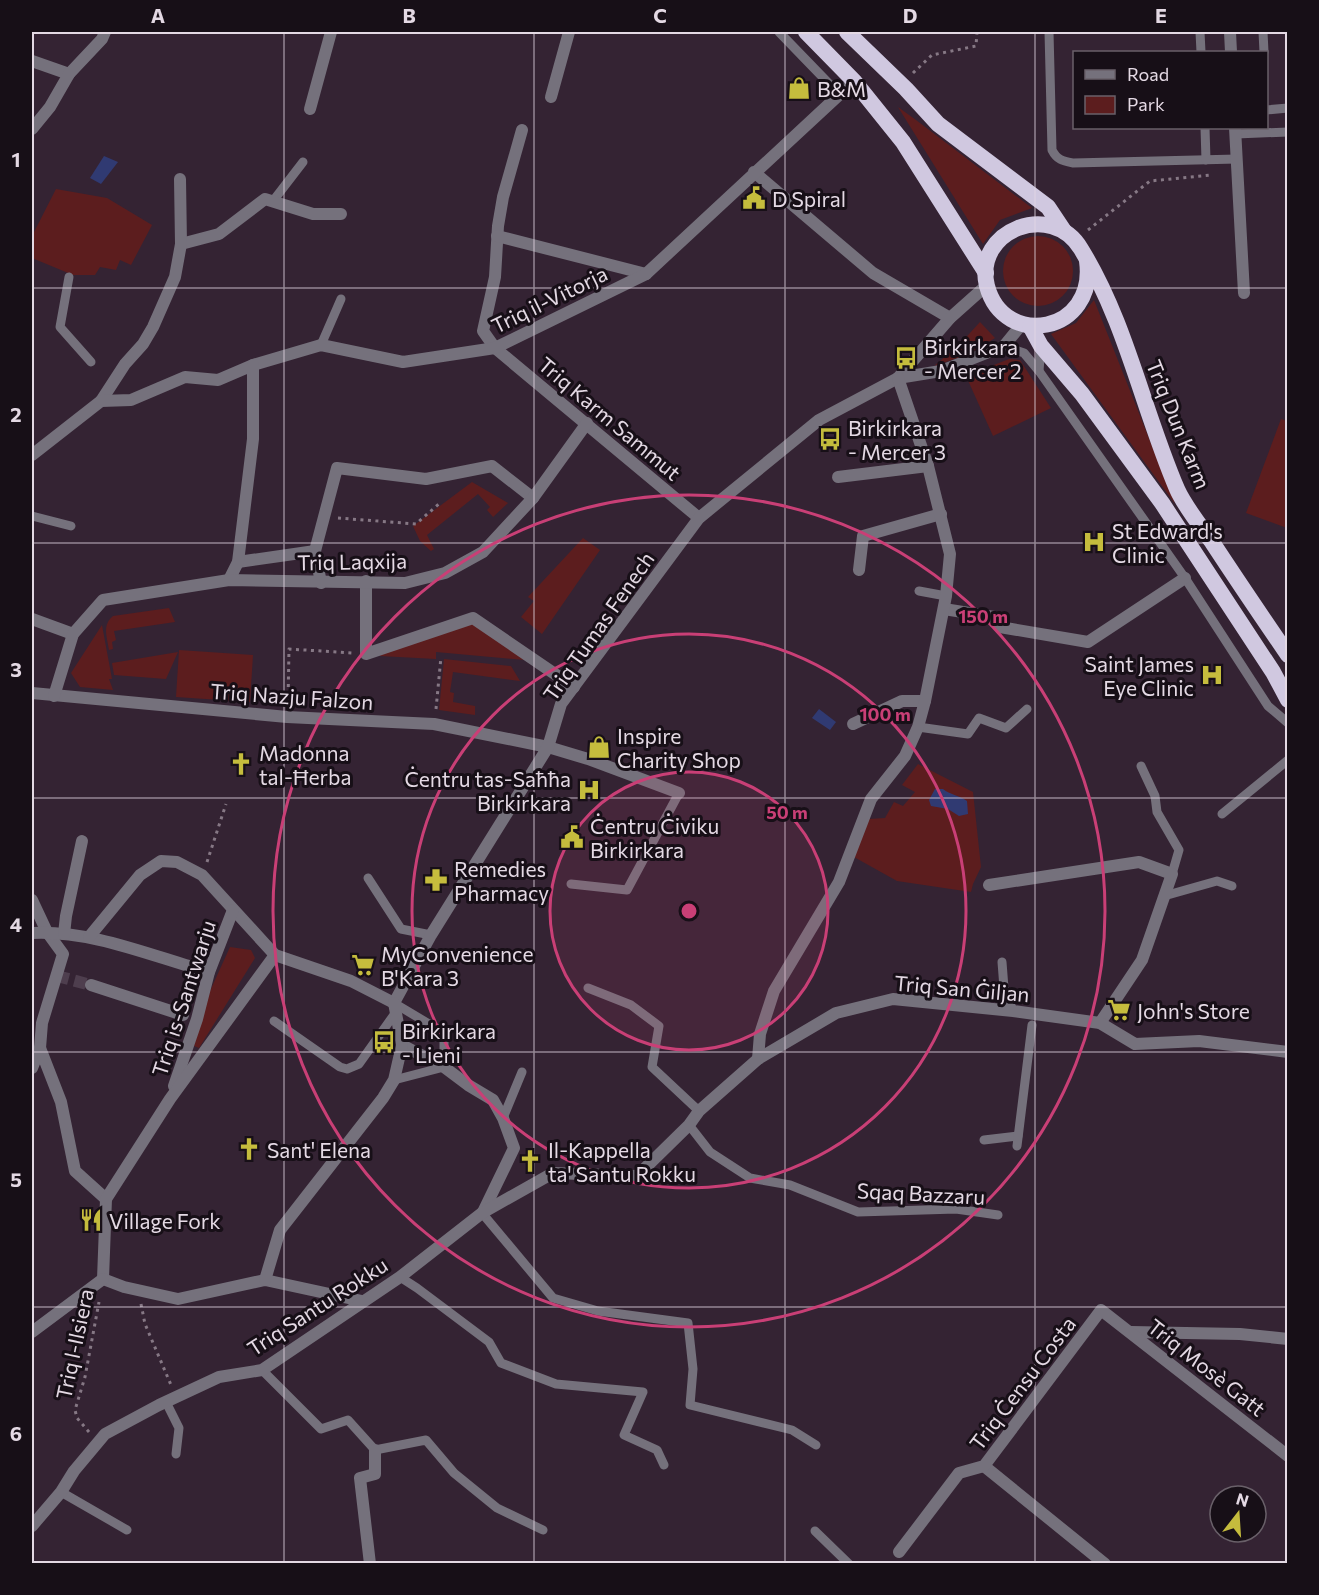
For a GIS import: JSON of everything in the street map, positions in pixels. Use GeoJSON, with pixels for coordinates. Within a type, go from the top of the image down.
{"type":"FeatureCollection","features":[{"type":"Feature","properties":{"kind":"highway"},"geometry":{"type":"LineString","coordinates":[[806,32],[854,81],[903,142],[986,279],[993,302],[1005,315],[1026,325],[1044,326],[1057,322],[1072,313],[1082,300],[1088,285],[1087,261]]}},
{"type":"Feature","properties":{"kind":"highway","name":"Triq Dun Karm"},"geometry":{"type":"LineString","coordinates":[[847,32],[902,85],[938,124],[1048,207],[1082,250],[1111,305],[1150,422],[1178,492],[1287,655]]}},
{"type":"Feature","properties":{"kind":"highway"},"geometry":{"type":"LineString","coordinates":[[986,279],[990,255],[995,246],[1015,228],[1031,224],[1047,224],[1070,236]]}},
{"type":"Feature","properties":{"kind":"highway"},"geometry":{"type":"LineString","coordinates":[[1026,325],[1082,394],[1162,503],[1273,672],[1287,700]]}},
{"type":"Feature","properties":{"kind":"street"},"geometry":{"type":"LineString","coordinates":[[32,129],[50,107],[69,74],[102,39],[105,32]]}},
{"type":"Feature","properties":{"kind":"street"},"geometry":{"type":"LineString","coordinates":[[310,109],[330,32]]}},
{"type":"Feature","properties":{"kind":"street"},"geometry":{"type":"LineString","coordinates":[[551,97],[569,32]]}},
{"type":"Feature","properties":{"kind":"street"},"geometry":{"type":"LineString","coordinates":[[1230,32],[1231,51]]}},
{"type":"Feature","properties":{"kind":"street"},"geometry":{"type":"LineString","coordinates":[[32,61],[69,74]]}},
{"type":"Feature","properties":{"kind":"street","name":"Triq il-Vitorja"},"geometry":{"type":"LineString","coordinates":[[101,401],[131,400],[185,377],[218,380],[253,365],[321,345],[403,362],[495,348],[646,274],[854,81]]}},
{"type":"Feature","properties":{"kind":"street"},"geometry":{"type":"LineString","coordinates":[[495,348],[483,331],[495,277],[503,197],[522,130]]}},
{"type":"Feature","properties":{"kind":"street"},"geometry":{"type":"LineString","coordinates":[[1236,131],[1244,293]]}},
{"type":"Feature","properties":{"kind":"street"},"geometry":{"type":"LineString","coordinates":[[754,172],[873,273],[950,318]]}},
{"type":"Feature","properties":{"kind":"street"},"geometry":{"type":"LineString","coordinates":[[32,455],[101,401],[153,327],[175,277],[181,244],[180,179]]}},
{"type":"Feature","properties":{"kind":"street"},"geometry":{"type":"LineString","coordinates":[[181,244],[219,234],[265,199],[313,214],[340,214]]}},
{"type":"Feature","properties":{"kind":"street"},"geometry":{"type":"LineString","coordinates":[[498,236],[646,274]]}},
{"type":"Feature","properties":{"kind":"street","name":"Triq Tumas Fenech"},"geometry":{"type":"LineString","coordinates":[[898,378],[986,279]]}},
{"type":"Feature","properties":{"kind":"street","name":"Triq Tumas Fenech"},"geometry":{"type":"LineString","coordinates":[[395,1007],[431,935],[548,747],[561,704],[699,518],[819,420],[898,378],[941,371],[1004,346],[1026,325]]}},
{"type":"Feature","properties":{"kind":"street","name":"Triq Karm Sammut"},"geometry":{"type":"LineString","coordinates":[[495,348],[699,518]]}},
{"type":"Feature","properties":{"kind":"street"},"geometry":{"type":"LineString","coordinates":[[229,580],[238,562],[253,439],[253,365]]}},
{"type":"Feature","properties":{"kind":"street"},"geometry":{"type":"LineString","coordinates":[[758,1059],[760,1034],[774,991],[839,882],[871,799],[905,756],[918,727],[925,701],[945,602],[950,554],[928,465],[898,378]]}},
{"type":"Feature","properties":{"kind":"street","name":"Triq Laqxija"},"geometry":{"type":"LineString","coordinates":[[54,696],[73,633],[103,600],[229,580],[405,583],[445,573],[483,552],[533,498],[587,423]]}},
{"type":"Feature","properties":{"kind":"street"},"geometry":{"type":"LineString","coordinates":[[838,477],[928,465]]}},
{"type":"Feature","properties":{"kind":"street"},"geometry":{"type":"LineString","coordinates":[[321,583],[315,551],[337,468],[426,478],[492,466],[533,498]]}},
{"type":"Feature","properties":{"kind":"street"},"geometry":{"type":"LineString","coordinates":[[859,570],[863,536],[941,514]]}},
{"type":"Feature","properties":{"kind":"street","name":"Triq Laqxija"},"geometry":{"type":"LineString","coordinates":[[238,562],[315,551]]}},
{"type":"Feature","properties":{"kind":"street"},"geometry":{"type":"LineString","coordinates":[[945,602],[994,617],[1000,627],[1088,642],[1185,578]]}},
{"type":"Feature","properties":{"kind":"street"},"geometry":{"type":"LineString","coordinates":[[366,581],[366,654],[473,618],[574,687]]}},
{"type":"Feature","properties":{"kind":"street"},"geometry":{"type":"LineString","coordinates":[[32,620],[73,633]]}},
{"type":"Feature","properties":{"kind":"street","name":"Triq Nazju Falzon"},"geometry":{"type":"LineString","coordinates":[[32,693],[287,717],[434,724],[548,747],[588,759],[679,793]]}},
{"type":"Feature","properties":{"kind":"street"},"geometry":{"type":"LineString","coordinates":[[853,724],[902,701],[925,701]]}},
{"type":"Feature","properties":{"kind":"street"},"geometry":{"type":"LineString","coordinates":[[64,934],[82,841]]}},
{"type":"Feature","properties":{"kind":"street"},"geometry":{"type":"LineString","coordinates":[[89,937],[140,875],[161,861],[177,862],[202,875],[275,956],[351,981],[395,1007],[402,1045],[394,1080],[383,1098],[280,1230],[265,1280]]}},
{"type":"Feature","properties":{"kind":"street"},"geometry":{"type":"LineString","coordinates":[[989,885],[1139,862],[1172,874],[1142,960],[1100,1023]]}},
{"type":"Feature","properties":{"kind":"street"},"geometry":{"type":"LineString","coordinates":[[32,900],[47,932],[63,954],[37,1023],[40,1048],[61,1102],[75,1172],[106,1199],[103,1279]]}},
{"type":"Feature","properties":{"kind":"street","name":"Triq is-Santwarju"},"geometry":{"type":"LineString","coordinates":[[170,1099],[197,1019],[209,972],[233,910]]}},
{"type":"Feature","properties":{"kind":"street"},"geometry":{"type":"LineString","coordinates":[[32,933],[47,932],[89,937],[209,972]]}},
{"type":"Feature","properties":{"kind":"street","name":"Triq is-Santwarju"},"geometry":{"type":"LineString","coordinates":[[106,1199],[170,1099],[275,956]]}},
{"type":"Feature","properties":{"kind":"street"},"geometry":{"type":"LineString","coordinates":[[91,986],[183,1015]]}},
{"type":"Feature","properties":{"kind":"street","name":"Triq San Ġiljan"},"geometry":{"type":"LineString","coordinates":[[482,1213],[553,1173],[637,1176],[689,1125],[699,1111],[758,1059],[836,1013],[893,999],[1100,1023],[1135,1044],[1199,1041],[1285,1049]]}},
{"type":"Feature","properties":{"kind":"street"},"geometry":{"type":"LineString","coordinates":[[402,1045],[444,1066],[468,1085],[493,1100],[503,1118],[514,1148],[482,1213]]}},
{"type":"Feature","properties":{"kind":"street"},"geometry":{"type":"LineString","coordinates":[[32,1068],[40,1048]]}},
{"type":"Feature","properties":{"kind":"street","name":"Triq Santu Rokku"},"geometry":{"type":"LineString","coordinates":[[32,1526],[105,1434],[219,1377],[262,1370],[399,1277],[482,1213]]}},
{"type":"Feature","properties":{"kind":"street"},"geometry":{"type":"LineString","coordinates":[[103,1279],[139,1291],[178,1299],[265,1280],[362,1301]]}},
{"type":"Feature","properties":{"kind":"street"},"geometry":{"type":"LineString","coordinates":[[32,1332],[103,1279]]}},
{"type":"Feature","properties":{"kind":"street","name":"Triq Mosè Gatt"},"geometry":{"type":"LineString","coordinates":[[1101,1310],[1287,1456]]}},
{"type":"Feature","properties":{"kind":"street","name":"Triq Ċensu Costa"},"geometry":{"type":"LineString","coordinates":[[899,1552],[960,1473],[984,1466],[1101,1310]]}},
{"type":"Feature","properties":{"kind":"street"},"geometry":{"type":"LineString","coordinates":[[1131,1332],[1240,1334],[1286,1339]]}},
{"type":"Feature","properties":{"kind":"street"},"geometry":{"type":"LineString","coordinates":[[370,1563],[360,1478],[375,1474],[375,1450]]}},
{"type":"Feature","properties":{"kind":"street"},"geometry":{"type":"LineString","coordinates":[[984,1466],[1105,1563]]}},
{"type":"Feature","properties":{"kind":"lane"},"geometry":{"type":"LineString","coordinates":[[779,32],[839,94]]}},
{"type":"Feature","properties":{"kind":"lane"},"geometry":{"type":"LineString","coordinates":[[1049,32],[1052,150],[1056,157],[1073,164],[1237,159]]}},
{"type":"Feature","properties":{"kind":"lane"},"geometry":{"type":"LineString","coordinates":[[1200,32],[1201,51]]}},
{"type":"Feature","properties":{"kind":"lane"},"geometry":{"type":"LineString","coordinates":[[1263,32],[1264,51]]}},
{"type":"Feature","properties":{"kind":"lane"},"geometry":{"type":"LineString","coordinates":[[1268,110],[1287,108]]}},
{"type":"Feature","properties":{"kind":"lane"},"geometry":{"type":"LineString","coordinates":[[1204,129],[1206,160]]}},
{"type":"Feature","properties":{"kind":"lane"},"geometry":{"type":"LineString","coordinates":[[1236,131],[1287,132]]}},
{"type":"Feature","properties":{"kind":"lane"},"geometry":{"type":"LineString","coordinates":[[273,201],[303,162]]}},
{"type":"Feature","properties":{"kind":"lane"},"geometry":{"type":"LineString","coordinates":[[69,277],[60,327],[91,362]]}},
{"type":"Feature","properties":{"kind":"lane"},"geometry":{"type":"LineString","coordinates":[[321,345],[341,299]]}},
{"type":"Feature","properties":{"kind":"lane"},"geometry":{"type":"LineString","coordinates":[[1004,346],[1024,353],[1039,370],[1185,578],[1268,706],[1287,723]]}},
{"type":"Feature","properties":{"kind":"lane"},"geometry":{"type":"LineString","coordinates":[[1039,370],[1041,346]]}},
{"type":"Feature","properties":{"kind":"lane"},"geometry":{"type":"LineString","coordinates":[[32,516],[71,526]]}},
{"type":"Feature","properties":{"kind":"lane"},"geometry":{"type":"LineString","coordinates":[[919,591],[945,602]]}},
{"type":"Feature","properties":{"kind":"lane"},"geometry":{"type":"LineString","coordinates":[[918,727],[968,734],[979,718],[1006,728],[1027,709]]}},
{"type":"Feature","properties":{"kind":"lane"},"geometry":{"type":"LineString","coordinates":[[1222,814],[1287,760]]}},
{"type":"Feature","properties":{"kind":"lane"},"geometry":{"type":"LineString","coordinates":[[1142,766],[1155,796],[1156,812],[1179,850],[1172,874]]}},
{"type":"Feature","properties":{"kind":"lane"},"geometry":{"type":"LineString","coordinates":[[571,884],[627,890],[679,793]]}},
{"type":"Feature","properties":{"kind":"lane"},"geometry":{"type":"LineString","coordinates":[[368,878],[401,929],[431,935]]}},
{"type":"Feature","properties":{"kind":"lane"},"geometry":{"type":"LineString","coordinates":[[1164,896],[1217,881],[1232,886]]}},
{"type":"Feature","properties":{"kind":"lane"},"geometry":{"type":"LineString","coordinates":[[1002,962],[1004,988],[1012,1011]]}},
{"type":"Feature","properties":{"kind":"lane"},"geometry":{"type":"LineString","coordinates":[[588,988],[631,1005],[659,1026],[652,1067],[699,1111]]}},
{"type":"Feature","properties":{"kind":"lane"},"geometry":{"type":"LineString","coordinates":[[274,1021],[340,1067],[347,1069],[359,1064],[395,1007],[444,1032],[444,1066],[394,1080]]}},
{"type":"Feature","properties":{"kind":"lane"},"geometry":{"type":"LineString","coordinates":[[1017,1146],[1032,1025]]}},
{"type":"Feature","properties":{"kind":"lane"},"geometry":{"type":"LineString","coordinates":[[503,1118],[522,1072]]}},
{"type":"Feature","properties":{"kind":"lane","name":"Sqaq Bazzaru"},"geometry":{"type":"LineString","coordinates":[[689,1125],[710,1152],[750,1178],[790,1185],[858,1212],[956,1209],[998,1215]]}},
{"type":"Feature","properties":{"kind":"lane"},"geometry":{"type":"LineString","coordinates":[[984,1140],[1018,1136]]}},
{"type":"Feature","properties":{"kind":"lane"},"geometry":{"type":"LineString","coordinates":[[482,1213],[553,1298],[598,1311],[688,1323],[693,1369],[690,1405],[792,1430],[816,1445]]}},
{"type":"Feature","properties":{"kind":"lane"},"geometry":{"type":"LineString","coordinates":[[399,1277],[489,1342],[501,1363],[556,1384],[643,1392],[624,1435],[657,1450],[664,1465]]}},
{"type":"Feature","properties":{"kind":"lane"},"geometry":{"type":"LineString","coordinates":[[262,1370],[321,1429],[348,1420],[375,1450],[426,1440],[454,1473],[497,1508],[543,1530]]}},
{"type":"Feature","properties":{"kind":"lane"},"geometry":{"type":"LineString","coordinates":[[171,1399],[179,1428],[176,1454]]}},
{"type":"Feature","properties":{"kind":"lane"},"geometry":{"type":"LineString","coordinates":[[61,1492],[127,1530]]}},
{"type":"Feature","properties":{"kind":"lane"},"geometry":{"type":"LineString","coordinates":[[814,1531],[849,1563]]}},
{"type":"Feature","properties":{"kind":"path"},"geometry":{"type":"LineString","coordinates":[[902,85],[932,55],[976,46],[977,32]]}},
{"type":"Feature","properties":{"kind":"path"},"geometry":{"type":"LineString","coordinates":[[1070,236],[1150,181],[1238,172]]}},
{"type":"Feature","properties":{"kind":"path"},"geometry":{"type":"LineString","coordinates":[[324,517],[416,524],[441,502]]}},
{"type":"Feature","properties":{"kind":"path"},"geometry":{"type":"LineString","coordinates":[[287,717],[289,650],[366,654]]}},
{"type":"Feature","properties":{"kind":"path"},"geometry":{"type":"LineString","coordinates":[[434,724],[441,657]]}},
{"type":"Feature","properties":{"kind":"path"},"geometry":{"type":"LineString","coordinates":[[202,875],[226,804]]}},
{"type":"Feature","properties":{"kind":"path","name":"Triq l-Ilsiera"},"geometry":{"type":"LineString","coordinates":[[98,1442],[77,1418],[75,1410],[90,1354],[103,1279]]}},
{"type":"Feature","properties":{"kind":"path"},"geometry":{"type":"LineString","coordinates":[[139,1291],[144,1324],[171,1399]]}},
{"type":"Feature","properties":{"kind":"green space"},"geometry":{"type":"Polygon","coordinates":[[[898,107],[1032,208],[1000,220],[983,244],[898,107]]]}},
{"type":"Feature","properties":{"kind":"green space"},"geometry":{"type":"Polygon","coordinates":[[[56,189],[107,198],[152,225],[131,265],[120,260],[116,270],[100,267],[95,275],[73,275],[32,258],[32,236],[56,189]]]}},
{"type":"Feature","properties":{"kind":"green space"},"geometry":{"type":"Polygon","coordinates":[[[1038,236],[1051,239],[1063,246],[1070,258],[1073,271],[1070,284],[1063,296],[1051,303],[1038,306],[1025,303],[1013,296],[1006,284],[1003,271],[1006,258],[1013,246],[1025,239],[1038,236]]]}},
{"type":"Feature","properties":{"kind":"green space"},"geometry":{"type":"Polygon","coordinates":[[[1094,300],[1175,504],[1051,334],[1076,323],[1094,300]]]}},
{"type":"Feature","properties":{"kind":"green space"},"geometry":{"type":"Polygon","coordinates":[[[980,322],[995,338],[969,354],[934,366],[959,345],[980,322]]]}},
{"type":"Feature","properties":{"kind":"green space"},"geometry":{"type":"Polygon","coordinates":[[[1009,359],[1020,360],[1051,408],[993,436],[966,376],[1009,359]]]}},
{"type":"Feature","properties":{"kind":"green space"},"geometry":{"type":"Polygon","coordinates":[[[1281,419],[1287,421],[1287,528],[1246,513],[1281,419]]]}},
{"type":"Feature","properties":{"kind":"green space"},"geometry":{"type":"Polygon","coordinates":[[[472,482],[508,503],[493,517],[487,510],[490,507],[478,494],[427,535],[434,549],[431,551],[420,541],[413,526],[472,482]]]}},
{"type":"Feature","properties":{"kind":"green space"},"geometry":{"type":"Polygon","coordinates":[[[583,538],[600,550],[542,634],[521,617],[534,601],[528,597],[583,538]]]}},
{"type":"Feature","properties":{"kind":"green space"},"geometry":{"type":"Polygon","coordinates":[[[169,608],[175,622],[114,631],[116,640],[112,642],[113,649],[109,650],[106,627],[113,616],[169,608]]]}},
{"type":"Feature","properties":{"kind":"green space"},"geometry":{"type":"Polygon","coordinates":[[[472,623],[525,660],[436,652],[436,659],[380,656],[381,651],[472,623]]]}},
{"type":"Feature","properties":{"kind":"green space"},"geometry":{"type":"Polygon","coordinates":[[[102,625],[112,679],[109,679],[113,690],[80,687],[71,673],[102,625]]]}},
{"type":"Feature","properties":{"kind":"green space"},"geometry":{"type":"Polygon","coordinates":[[[179,650],[253,655],[250,702],[176,697],[179,650]]]}},
{"type":"Feature","properties":{"kind":"green space"},"geometry":{"type":"Polygon","coordinates":[[[178,652],[166,679],[114,675],[112,663],[178,652]]]}},
{"type":"Feature","properties":{"kind":"green space"},"geometry":{"type":"Polygon","coordinates":[[[444,659],[511,666],[520,681],[453,672],[450,692],[454,693],[453,702],[475,706],[475,715],[439,710],[444,659]]]}},
{"type":"Feature","properties":{"kind":"green space"},"geometry":{"type":"Polygon","coordinates":[[[918,764],[973,792],[981,867],[971,892],[897,881],[854,857],[869,819],[885,818],[894,802],[903,806],[915,792],[902,785],[918,764]]]}},
{"type":"Feature","properties":{"kind":"green space"},"geometry":{"type":"Polygon","coordinates":[[[230,947],[251,950],[255,958],[199,1048],[194,1046],[210,991],[230,947]]]}},
{"type":"Feature","properties":{"kind":"water"},"geometry":{"type":"Polygon","coordinates":[[[104,156],[118,162],[101,184],[90,178],[104,156]]]}},
{"type":"Feature","properties":{"kind":"water"},"geometry":{"type":"Polygon","coordinates":[[[819,709],[836,722],[830,730],[812,718],[819,709]]]}},
{"type":"Feature","properties":{"kind":"water"},"geometry":{"type":"Polygon","coordinates":[[[935,789],[943,789],[967,801],[968,814],[959,816],[948,809],[931,806],[929,800],[935,789]]]}},
{"type":"Feature","properties":{"kind":"tunnel"},"geometry":{"type":"LineString","coordinates":[[57,976],[91,985]]}},
{"type":"Feature","properties":{"kind":"place","name":"B&M"},"geometry":{"type":"Point","coordinates":[799,88]}},
{"type":"Feature","properties":{"kind":"place","name":"D Spiral"},"geometry":{"type":"Point","coordinates":[754,198]}},
{"type":"Feature","properties":{"kind":"place","name":"Birkirkara - Mercer 2"},"geometry":{"type":"Point","coordinates":[906,358]}},
{"type":"Feature","properties":{"kind":"place","name":"Birkirkara - Mercer 3"},"geometry":{"type":"Point","coordinates":[830,439]}},
{"type":"Feature","properties":{"kind":"place","name":"St Edward's Clinic"},"geometry":{"type":"Point","coordinates":[1094,542]}},
{"type":"Feature","properties":{"kind":"place","name":"Saint James Eye Clinic"},"geometry":{"type":"Point","coordinates":[1212,675]}},
{"type":"Feature","properties":{"kind":"place","name":"Inspire Charity Shop"},"geometry":{"type":"Point","coordinates":[599,747]}},
{"type":"Feature","properties":{"kind":"place","name":"Madonna tal-Ħerba"},"geometry":{"type":"Point","coordinates":[241,764]}},
{"type":"Feature","properties":{"kind":"place","name":"Ċentru tas-Saħħa Birkirkara"},"geometry":{"type":"Point","coordinates":[589,790]}},
{"type":"Feature","properties":{"kind":"place","name":"Ċentru Ċiviku Birkirkara"},"geometry":{"type":"Point","coordinates":[572,837]}},
{"type":"Feature","properties":{"kind":"place","name":"Remedies Pharmacy"},"geometry":{"type":"Point","coordinates":[436,880]}},
{"type":"Feature","properties":{"kind":"place","name":"MyConvenience B'Kara 3"},"geometry":{"type":"Point","coordinates":[363,965]}},
{"type":"Feature","properties":{"kind":"place","name":"John's Store"},"geometry":{"type":"Point","coordinates":[1119,1010]}},
{"type":"Feature","properties":{"kind":"place","name":"Birkirkara - Lieni"},"geometry":{"type":"Point","coordinates":[384,1042]}},
{"type":"Feature","properties":{"kind":"place","name":"Sant' Elena"},"geometry":{"type":"Point","coordinates":[249,1149]}},
{"type":"Feature","properties":{"kind":"place","name":"Il-Kappella ta' Santu Rokku"},"geometry":{"type":"Point","coordinates":[530,1161]}},
{"type":"Feature","properties":{"kind":"place","name":"Village Fork"},"geometry":{"type":"Point","coordinates":[91,1220]}}]}
